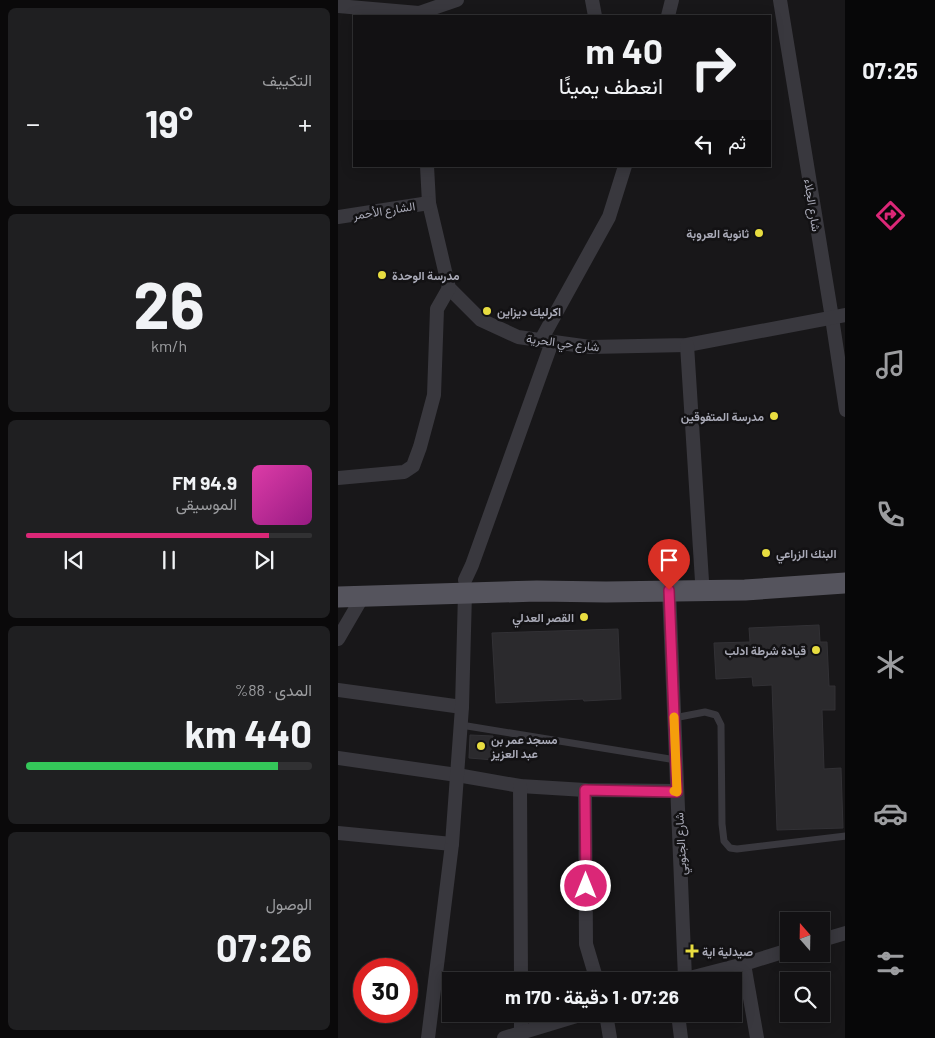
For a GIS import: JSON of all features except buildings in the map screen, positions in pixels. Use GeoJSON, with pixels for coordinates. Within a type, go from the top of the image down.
{"type":"FeatureCollection","features":[{"type":"Feature","properties":{"kind":"main road"},"geometry":{"type":"LineString","coordinates":[[338,597],[465,587],[702,581],[846,574]]}},
{"type":"Feature","properties":{"kind":"main road"},"geometry":{"type":"LineString","coordinates":[[338,583],[606,592],[745,590],[846,584]]}},
{"type":"Feature","properties":{"kind":"street"},"geometry":{"type":"LineString","coordinates":[[342,4],[419,10],[457,0]]}},
{"type":"Feature","properties":{"kind":"street"},"geometry":{"type":"LineString","coordinates":[[592,0],[596,15]]}},
{"type":"Feature","properties":{"kind":"street"},"geometry":{"type":"LineString","coordinates":[[668,15],[672,0]]}},
{"type":"Feature","properties":{"kind":"street","name":"شارع الجلاء"},"geometry":{"type":"LineString","coordinates":[[780,0],[839,316],[846,410]]}},
{"type":"Feature","properties":{"kind":"street"},"geometry":{"type":"LineString","coordinates":[[338,478],[404,472],[413,466],[420,447],[434,395],[437,309],[449,288],[429,203],[427,167]]}},
{"type":"Feature","properties":{"kind":"street"},"geometry":{"type":"LineString","coordinates":[[428,1038],[452,844],[462,707],[465,587],[547,341],[609,217],[625,167]]}},
{"type":"Feature","properties":{"kind":"street","name":"الشارع الأحمر"},"geometry":{"type":"LineString","coordinates":[[338,217],[429,203]]}},
{"type":"Feature","properties":{"kind":"street","name":"شارع حي الحرية"},"geometry":{"type":"LineString","coordinates":[[449,288],[481,320],[518,337],[590,347],[687,345],[839,316]]}},
{"type":"Feature","properties":{"kind":"street"},"geometry":{"type":"LineString","coordinates":[[687,345],[702,581]]}},
{"type":"Feature","properties":{"kind":"street","name":"شارع الجنوبي"},"geometry":{"type":"LineString","coordinates":[[669,590],[682,972]]}},
{"type":"Feature","properties":{"kind":"street"},"geometry":{"type":"LineString","coordinates":[[338,638],[363,596]]}},
{"type":"Feature","properties":{"kind":"street"},"geometry":{"type":"LineString","coordinates":[[338,690],[462,707]]}},
{"type":"Feature","properties":{"kind":"street"},"geometry":{"type":"LineString","coordinates":[[338,758],[520,786],[585,790],[677,792]]}},
{"type":"Feature","properties":{"kind":"street"},"geometry":{"type":"LineString","coordinates":[[520,786],[521,972]]}},
{"type":"Feature","properties":{"kind":"street"},"geometry":{"type":"LineString","coordinates":[[585,790],[586,944],[594,972]]}},
{"type":"Feature","properties":{"kind":"street"},"geometry":{"type":"LineString","coordinates":[[338,833],[452,844]]}},
{"type":"Feature","properties":{"kind":"street"},"geometry":{"type":"LineString","coordinates":[[830,938],[846,933]]}},
{"type":"Feature","properties":{"kind":"street"},"geometry":{"type":"LineString","coordinates":[[713,972],[780,953]]}},
{"type":"Feature","properties":{"kind":"street"},"geometry":{"type":"LineString","coordinates":[[744,964],[757,1038]]}},
{"type":"Feature","properties":{"kind":"street"},"geometry":{"type":"LineString","coordinates":[[521,1022],[521,1033]]}},
{"type":"Feature","properties":{"kind":"street"},"geometry":{"type":"LineString","coordinates":[[504,1038],[557,1022]]}},
{"type":"Feature","properties":{"kind":"street"},"geometry":{"type":"LineString","coordinates":[[607,1022],[610,1038]]}},
{"type":"Feature","properties":{"kind":"street"},"geometry":{"type":"LineString","coordinates":[[679,1022],[681,1038]]}},
{"type":"Feature","properties":{"kind":"lane"},"geometry":{"type":"LineString","coordinates":[[674,718],[705,712],[716,716],[721,725],[722,824],[724,841],[730,848],[737,849],[846,836]]}},
{"type":"Feature","properties":{"kind":"lane"},"geometry":{"type":"LineString","coordinates":[[461,725],[676,760]]}},
{"type":"Feature","properties":{"kind":"slow traffic"},"geometry":{"type":"LineString","coordinates":[[674,717],[677,792],[674,791]]}},
{"type":"Feature","properties":{"kind":"place","name":"ثانوية العروبة"},"geometry":{"type":"Point","coordinates":[759,233]}},
{"type":"Feature","properties":{"kind":"place","name":"مدرسة الوحدة"},"geometry":{"type":"Point","coordinates":[382,275]}},
{"type":"Feature","properties":{"kind":"place","name":"اكرليك ديزاين"},"geometry":{"type":"Point","coordinates":[487,311]}},
{"type":"Feature","properties":{"kind":"place","name":"مدرسة المتفوقين"},"geometry":{"type":"Point","coordinates":[774,416]}},
{"type":"Feature","properties":{"kind":"place","name":"البنك الزراعي"},"geometry":{"type":"Point","coordinates":[766,553]}},
{"type":"Feature","properties":{"kind":"place","name":"القصر العدلي"},"geometry":{"type":"Point","coordinates":[584,617]}},
{"type":"Feature","properties":{"kind":"place","name":"قيادة شرطة ادلب"},"geometry":{"type":"Point","coordinates":[816,650]}},
{"type":"Feature","properties":{"kind":"place","name":"مسجد عمر بن عبد العزيز"},"geometry":{"type":"Point","coordinates":[481,746]}},
{"type":"Feature","properties":{"kind":"place","name":"صيدلية اية"},"geometry":{"type":"Point","coordinates":[692,951]}},
{"type":"Feature","properties":{"kind":"route"},"geometry":{"type":"LineString","coordinates":[[586,886],[585,790],[677,792],[669,590]]}}]}
